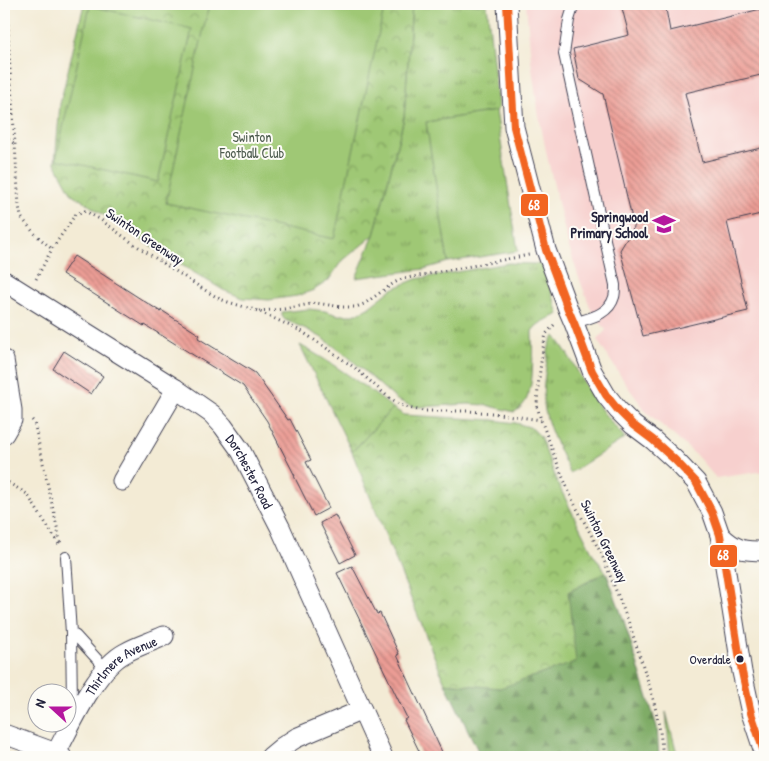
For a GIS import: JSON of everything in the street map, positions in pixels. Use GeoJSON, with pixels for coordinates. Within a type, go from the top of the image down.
{"type":"FeatureCollection","features":[{"type":"Feature","properties":{"kind":"street"},"geometry":{"type":"LineString","coordinates":[[507,4],[514,127],[546,250],[592,370],[606,395],[633,425],[653,440],[696,482],[712,512],[720,535],[742,672],[751,713],[765,755]]}},
{"type":"Feature","properties":{"kind":"street","name":"Dorchester Road"},"geometry":{"type":"LineString","coordinates":[[4,281],[176,390],[212,414],[223,426],[241,451],[280,527],[383,757]]}},
{"type":"Feature","properties":{"kind":"street"},"geometry":{"type":"LineString","coordinates":[[4,360],[12,420],[4,434]]}},
{"type":"Feature","properties":{"kind":"street"},"geometry":{"type":"LineString","coordinates":[[122,481],[176,390]]}},
{"type":"Feature","properties":{"kind":"street"},"geometry":{"type":"LineString","coordinates":[[720,535],[730,545],[738,548],[748,551],[765,551]]}},
{"type":"Feature","properties":{"kind":"street","name":"Thirlmere Avenue"},"geometry":{"type":"LineString","coordinates":[[59,755],[80,707],[98,678],[124,654],[164,636]]}},
{"type":"Feature","properties":{"kind":"street"},"geometry":{"type":"LineString","coordinates":[[270,757],[296,738],[362,710]]}},
{"type":"Feature","properties":{"kind":"street"},"geometry":{"type":"LineString","coordinates":[[4,734],[59,755]]}},
{"type":"Feature","properties":{"kind":"lane"},"geometry":{"type":"LineString","coordinates":[[574,4],[569,20],[564,54],[615,285],[614,298],[609,307],[600,314],[574,323]]}},
{"type":"Feature","properties":{"kind":"lane"},"geometry":{"type":"LineString","coordinates":[[66,557],[71,633],[72,702],[80,707]]}},
{"type":"Feature","properties":{"kind":"lane"},"geometry":{"type":"LineString","coordinates":[[71,633],[106,669]]}},
{"type":"Feature","properties":{"kind":"path"},"geometry":{"type":"LineString","coordinates":[[7,4],[6,19],[21,217],[34,233],[52,249]]}},
{"type":"Feature","properties":{"kind":"path"},"geometry":{"type":"LineString","coordinates":[[4,138],[16,144]]}},
{"type":"Feature","properties":{"kind":"path","name":"Swinton Greenway"},"geometry":{"type":"LineString","coordinates":[[29,296],[37,276],[52,249],[75,215],[85,211],[220,299],[258,311]]}},
{"type":"Feature","properties":{"kind":"path"},"geometry":{"type":"LineString","coordinates":[[258,311],[316,303],[356,307],[364,304],[402,279],[512,259],[546,250]]}},
{"type":"Feature","properties":{"kind":"path"},"geometry":{"type":"LineString","coordinates":[[258,311],[301,332],[328,348],[355,368],[387,396],[408,408],[423,411],[492,413],[541,420]]}},
{"type":"Feature","properties":{"kind":"path","name":"Swinton Greenway"},"geometry":{"type":"LineString","coordinates":[[546,334],[542,348],[537,406],[573,502],[602,555],[630,626],[654,704],[663,757]]}},
{"type":"Feature","properties":{"kind":"path"},"geometry":{"type":"LineString","coordinates":[[4,480],[27,494],[61,548],[34,422],[11,403]]}},
{"type":"Feature","properties":{"kind":"shaded area","name":"Springwood Primary School"},"geometry":{"type":"Polygon","coordinates":[[[526,4],[765,4],[765,471],[716,478],[696,455],[642,408],[597,340],[606,330],[592,312],[578,275],[568,244],[547,156],[531,61],[526,4]]]}},
{"type":"Feature","properties":{"kind":"green space","name":"Swinton Football Club"},"geometry":{"type":"Polygon","coordinates":[[[84,4],[412,4],[404,118],[374,235],[341,262],[328,281],[314,290],[297,296],[269,300],[243,298],[223,290],[160,252],[72,194],[55,163],[60,104],[84,4]]]}},
{"type":"Feature","properties":{"kind":"green space"},"geometry":{"type":"Polygon","coordinates":[[[209,4],[385,4],[334,239],[166,203],[209,4]]]}},
{"type":"Feature","properties":{"kind":"green space"},"geometry":{"type":"Polygon","coordinates":[[[412,4],[487,4],[498,107],[496,111],[427,122],[448,262],[424,269],[356,278],[374,235],[404,118],[412,4]]]}},
{"type":"Feature","properties":{"kind":"green space"},"geometry":{"type":"Polygon","coordinates":[[[90,6],[192,29],[158,182],[56,159],[90,6]]]}},
{"type":"Feature","properties":{"kind":"green space"},"geometry":{"type":"Polygon","coordinates":[[[496,111],[518,251],[448,262],[426,122],[496,111]]]}},
{"type":"Feature","properties":{"kind":"green space"},"geometry":{"type":"Polygon","coordinates":[[[508,263],[542,264],[559,314],[541,323],[532,331],[533,364],[530,388],[522,407],[514,412],[486,405],[411,406],[397,400],[346,355],[324,339],[285,320],[282,316],[282,312],[309,309],[338,315],[354,315],[368,308],[392,289],[416,279],[508,263]]]}},
{"type":"Feature","properties":{"kind":"green space"},"geometry":{"type":"Polygon","coordinates":[[[555,336],[598,405],[625,438],[570,473],[551,430],[543,399],[548,351],[551,341],[555,336]]]}},
{"type":"Feature","properties":{"kind":"green space"},"geometry":{"type":"Polygon","coordinates":[[[300,345],[348,375],[393,408],[352,452],[300,345]]]}},
{"type":"Feature","properties":{"kind":"green space"},"geometry":{"type":"Polygon","coordinates":[[[393,408],[404,415],[516,423],[533,429],[540,436],[558,484],[593,554],[606,572],[568,592],[576,662],[500,688],[445,683],[352,452],[393,408]]]}},
{"type":"Feature","properties":{"kind":"green space"},"geometry":{"type":"Polygon","coordinates":[[[606,572],[624,621],[657,727],[659,757],[481,757],[445,683],[500,688],[568,592],[606,572]]]}},
{"type":"Feature","properties":{"kind":"green space"},"geometry":{"type":"Polygon","coordinates":[[[666,712],[678,757],[670,757],[666,712]]]}},
{"type":"Feature","properties":{"kind":"building"},"geometry":{"type":"Polygon","coordinates":[[[643,4],[665,4],[670,31],[765,8],[765,74],[685,93],[702,162],[765,147],[765,213],[727,222],[748,311],[643,336],[620,250],[634,227],[603,94],[579,79],[573,49],[629,35],[622,8],[643,4]]]}},
{"type":"Feature","properties":{"kind":"building"},"geometry":{"type":"Polygon","coordinates":[[[74,256],[200,335],[198,338],[255,373],[288,420],[290,419],[311,460],[306,462],[329,508],[314,516],[267,421],[243,386],[62,274],[74,256]]]}},
{"type":"Feature","properties":{"kind":"building"},"geometry":{"type":"Polygon","coordinates":[[[64,351],[103,376],[91,394],[53,369],[64,351]]]}},
{"type":"Feature","properties":{"kind":"building"},"geometry":{"type":"Polygon","coordinates":[[[335,515],[355,555],[340,563],[320,523],[335,515]]]}},
{"type":"Feature","properties":{"kind":"building"},"geometry":{"type":"Polygon","coordinates":[[[352,566],[377,614],[380,613],[399,654],[397,655],[442,752],[432,757],[422,757],[404,720],[407,718],[337,573],[352,566]]]}},
{"type":"Feature","properties":{"kind":"transit line","name":"68"},"geometry":{"type":"LineString","coordinates":[[507,4],[514,127],[546,250],[592,371],[606,395],[633,425],[653,440],[696,482],[712,512],[720,535],[742,672],[751,713],[765,755]]}},
{"type":"Feature","properties":{"kind":"place","name":"Springwood Primary School"},"geometry":{"type":"Point","coordinates":[664,224]}},
{"type":"Feature","properties":{"kind":"place","name":"Overdale"},"geometry":{"type":"Point","coordinates":[740,659]}}]}
